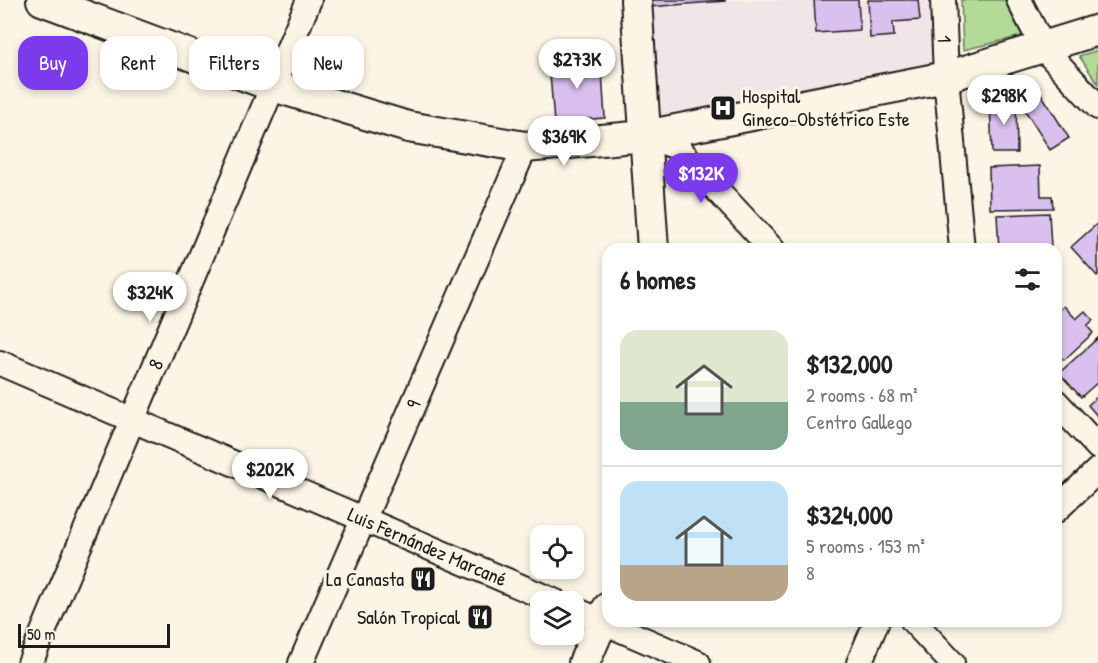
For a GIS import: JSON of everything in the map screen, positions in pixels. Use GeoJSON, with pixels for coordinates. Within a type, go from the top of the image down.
{"type":"FeatureCollection","features":[{"type":"Feature","properties":{"kind":"main road"},"geometry":{"type":"LineString","coordinates":[[42,0],[189,55]]}},
{"type":"Feature","properties":{"kind":"main road"},"geometry":{"type":"LineString","coordinates":[[636,0],[652,243]]}},
{"type":"Feature","properties":{"kind":"main road"},"geometry":{"type":"LineString","coordinates":[[280,88],[408,127],[525,147],[645,135],[946,77],[1044,49],[1098,30]]}},
{"type":"Feature","properties":{"kind":"main road"},"geometry":{"type":"LineString","coordinates":[[584,663],[602,622]]}},
{"type":"Feature","properties":{"kind":"street","name":"8"},"geometry":{"type":"LineString","coordinates":[[280,69],[309,0]]}},
{"type":"Feature","properties":{"kind":"street","name":"1"},"geometry":{"type":"LineString","coordinates":[[943,0],[946,77],[961,243]]}},
{"type":"Feature","properties":{"kind":"street"},"geometry":{"type":"LineString","coordinates":[[1018,0],[1044,49],[1098,107]]}},
{"type":"Feature","properties":{"kind":"street","name":"8"},"geometry":{"type":"LineString","coordinates":[[30,663],[271,90]]}},
{"type":"Feature","properties":{"kind":"street"},"geometry":{"type":"LineString","coordinates":[[645,135],[677,147],[766,243]]}},
{"type":"Feature","properties":{"kind":"street","name":"9"},"geometry":{"type":"LineString","coordinates":[[301,663],[525,147]]}},
{"type":"Feature","properties":{"kind":"street","name":"Luis Fernández Marcané"},"geometry":{"type":"LineString","coordinates":[[0,363],[363,516],[531,591]]}},
{"type":"Feature","properties":{"kind":"street"},"geometry":{"type":"LineString","coordinates":[[1062,408],[1098,447]]}},
{"type":"Feature","properties":{"kind":"street"},"geometry":{"type":"LineString","coordinates":[[1062,504],[1098,470]]}},
{"type":"Feature","properties":{"kind":"street"},"geometry":{"type":"LineString","coordinates":[[584,611],[602,614]]}},
{"type":"Feature","properties":{"kind":"street"},"geometry":{"type":"LineString","coordinates":[[628,627],[698,663]]}},
{"type":"Feature","properties":{"kind":"street"},"geometry":{"type":"LineString","coordinates":[[860,663],[875,627]]}},
{"type":"Feature","properties":{"kind":"street"},"geometry":{"type":"LineString","coordinates":[[927,627],[952,663]]}},
{"type":"Feature","properties":{"kind":"shaded area","name":"Hospital Gineco-Obstétrico Este"},"geometry":{"type":"Polygon","coordinates":[[[643,0],[932,0],[935,71],[654,145],[643,0]]]}},
{"type":"Feature","properties":{"kind":"green space"},"geometry":{"type":"Polygon","coordinates":[[[961,0],[1004,0],[1022,36],[963,50],[961,0]]]}},
{"type":"Feature","properties":{"kind":"green space"},"geometry":{"type":"Polygon","coordinates":[[[1098,50],[1098,84],[1079,56],[1098,50]]]}},
{"type":"Feature","properties":{"kind":"building"},"geometry":{"type":"Polygon","coordinates":[[[648,0],[725,0],[725,1],[649,7],[648,0]]]}},
{"type":"Feature","properties":{"kind":"building"},"geometry":{"type":"Polygon","coordinates":[[[814,0],[858,0],[860,30],[816,33],[814,0]]]}},
{"type":"Feature","properties":{"kind":"building"},"geometry":{"type":"Polygon","coordinates":[[[868,0],[918,0],[920,20],[893,22],[894,36],[870,38],[868,0]]]}},
{"type":"Feature","properties":{"kind":"building"},"geometry":{"type":"Polygon","coordinates":[[[601,58],[605,118],[554,122],[549,62],[601,58]]]}},
{"type":"Feature","properties":{"kind":"building"},"geometry":{"type":"Polygon","coordinates":[[[1040,92],[1069,138],[1050,150],[1021,104],[1040,92]]]}},
{"type":"Feature","properties":{"kind":"building"},"geometry":{"type":"Polygon","coordinates":[[[1016,99],[1017,153],[992,153],[990,100],[1016,99]]]}},
{"type":"Feature","properties":{"kind":"building"},"geometry":{"type":"Polygon","coordinates":[[[1040,166],[1041,196],[1052,196],[1053,208],[990,209],[989,168],[1040,166]]]}},
{"type":"Feature","properties":{"kind":"building"},"geometry":{"type":"Polygon","coordinates":[[[1049,213],[1051,243],[999,243],[997,215],[1049,213]]]}},
{"type":"Feature","properties":{"kind":"building"},"geometry":{"type":"Polygon","coordinates":[[[1098,223],[1098,275],[1097,276],[1071,247],[1098,223]]]}},
{"type":"Feature","properties":{"kind":"building"},"geometry":{"type":"Polygon","coordinates":[[[1064,306],[1076,319],[1085,311],[1093,320],[1087,326],[1093,333],[1064,360],[1062,358],[1062,308],[1064,306]]]}},
{"type":"Feature","properties":{"kind":"building"},"geometry":{"type":"Polygon","coordinates":[[[1098,338],[1098,382],[1081,397],[1062,376],[1062,370],[1098,338]]]}},
{"type":"Feature","properties":{"kind":"building"},"geometry":{"type":"Polygon","coordinates":[[[1098,396],[1098,417],[1088,405],[1098,396]]]}},
{"type":"Feature","properties":{"kind":"place","name":"Hospital Gineco-Obstétrico Este"},"geometry":{"type":"Point","coordinates":[723,108]}},
{"type":"Feature","properties":{"kind":"place","name":"La Canasta"},"geometry":{"type":"Point","coordinates":[423,579]}},
{"type":"Feature","properties":{"kind":"place","name":"Salón Tropical"},"geometry":{"type":"Point","coordinates":[480,617]}}]}
